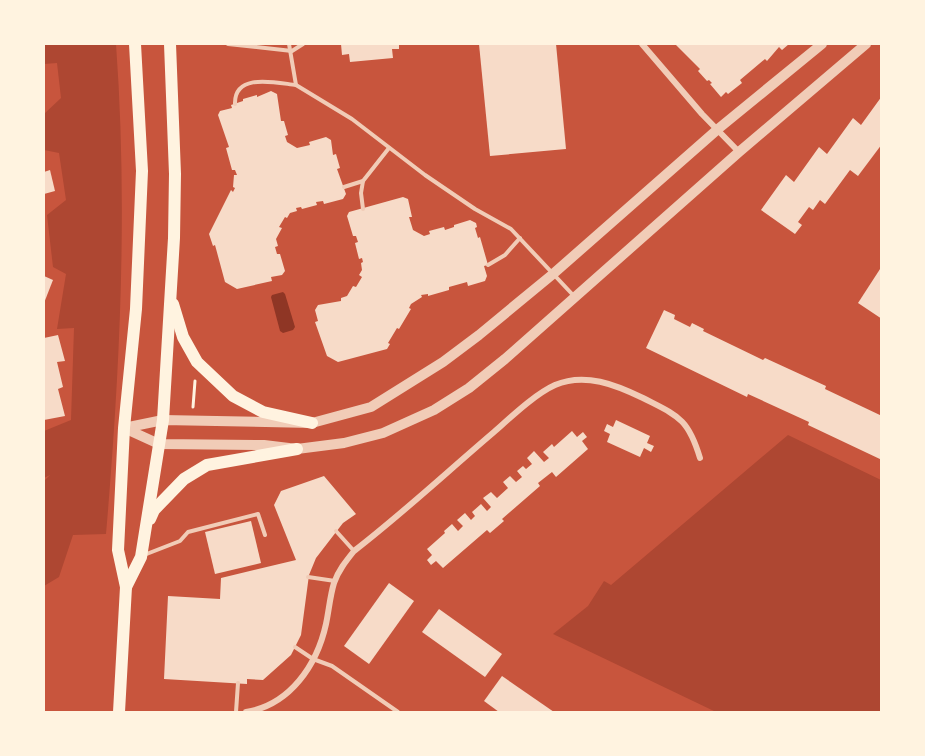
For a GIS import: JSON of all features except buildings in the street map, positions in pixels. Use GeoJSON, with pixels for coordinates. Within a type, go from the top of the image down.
{"type":"FeatureCollection","features":[{"type":"Feature","properties":{"kind":"main road"},"geometry":{"type":"LineString","coordinates":[[119,712],[126,587],[118,550],[124,428],[136,309],[142,171],[135,44]]}},
{"type":"Feature","properties":{"kind":"main road"},"geometry":{"type":"LineString","coordinates":[[126,587],[141,557],[163,420],[174,238],[175,174],[170,44]]}},
{"type":"Feature","properties":{"kind":"main road"},"geometry":{"type":"LineString","coordinates":[[170,294],[183,337],[197,362],[214,379],[233,396],[263,412],[312,423]]}},
{"type":"Feature","properties":{"kind":"main road"},"geometry":{"type":"LineString","coordinates":[[145,528],[154,510],[168,493],[184,479],[207,465],[297,448]]}},
{"type":"Feature","properties":{"kind":"street"},"geometry":{"type":"LineString","coordinates":[[642,44],[702,114],[739,152]]}},
{"type":"Feature","properties":{"kind":"street"},"geometry":{"type":"LineString","coordinates":[[124,428],[163,420],[312,423],[371,407],[408,385],[461,348],[553,274],[718,129],[822,44]]}},
{"type":"Feature","properties":{"kind":"street"},"geometry":{"type":"LineString","coordinates":[[124,428],[159,444],[264,445],[297,448],[344,443],[383,433],[434,410],[469,388],[576,298],[739,152],[866,44]]}},
{"type":"Feature","properties":{"kind":"street"},"geometry":{"type":"LineString","coordinates":[[246,712],[256,711],[285,696],[302,679],[313,659],[326,624],[334,581],[354,551],[506,422],[556,384],[576,380],[596,380],[614,385],[668,411],[678,417],[693,436],[700,458]]}},
{"type":"Feature","properties":{"kind":"lane"},"geometry":{"type":"LineString","coordinates":[[228,44],[292,51],[303,44]]}},
{"type":"Feature","properties":{"kind":"lane"},"geometry":{"type":"LineString","coordinates":[[290,44],[296,85]]}},
{"type":"Feature","properties":{"kind":"lane"},"geometry":{"type":"LineString","coordinates":[[236,104],[235,97],[242,87],[256,81],[296,85],[352,119],[388,148],[475,209],[511,229],[576,298]]}},
{"type":"Feature","properties":{"kind":"lane"},"geometry":{"type":"LineString","coordinates":[[363,209],[361,193],[363,181],[388,148]]}},
{"type":"Feature","properties":{"kind":"lane"},"geometry":{"type":"LineString","coordinates":[[344,187],[363,181]]}},
{"type":"Feature","properties":{"kind":"lane"},"geometry":{"type":"LineString","coordinates":[[488,265],[505,255],[520,238]]}},
{"type":"Feature","properties":{"kind":"lane"},"geometry":{"type":"LineString","coordinates":[[141,557],[180,541],[188,532],[258,514],[265,535]]}},
{"type":"Feature","properties":{"kind":"lane"},"geometry":{"type":"LineString","coordinates":[[336,531],[354,551]]}},
{"type":"Feature","properties":{"kind":"lane"},"geometry":{"type":"LineString","coordinates":[[308,577],[334,581]]}},
{"type":"Feature","properties":{"kind":"lane"},"geometry":{"type":"LineString","coordinates":[[295,647],[313,659],[332,666],[398,712]]}},
{"type":"Feature","properties":{"kind":"lane"},"geometry":{"type":"LineString","coordinates":[[236,712],[238,683]]}},
{"type":"Feature","properties":{"kind":"path"},"geometry":{"type":"LineString","coordinates":[[193,418],[195,374]]}},
{"type":"Feature","properties":{"kind":"shaded area"},"geometry":{"type":"Polygon","coordinates":[[[44,44],[116,44],[120,105],[122,228],[115,412],[106,534],[73,535],[59,577],[44,586],[44,481],[50,475],[44,478],[44,431],[71,420],[74,328],[57,329],[66,274],[53,267],[47,215],[66,200],[59,153],[44,150],[44,114],[61,98],[57,63],[44,64],[44,44]]]}},
{"type":"Feature","properties":{"kind":"shaded area"},"geometry":{"type":"Polygon","coordinates":[[[283,292],[295,327],[283,333],[280,331],[271,297],[283,292]]]}},
{"type":"Feature","properties":{"kind":"shaded area"},"geometry":{"type":"Polygon","coordinates":[[[788,435],[881,480],[881,712],[716,712],[553,634],[588,606],[604,581],[611,585],[788,435]]]}}]}
